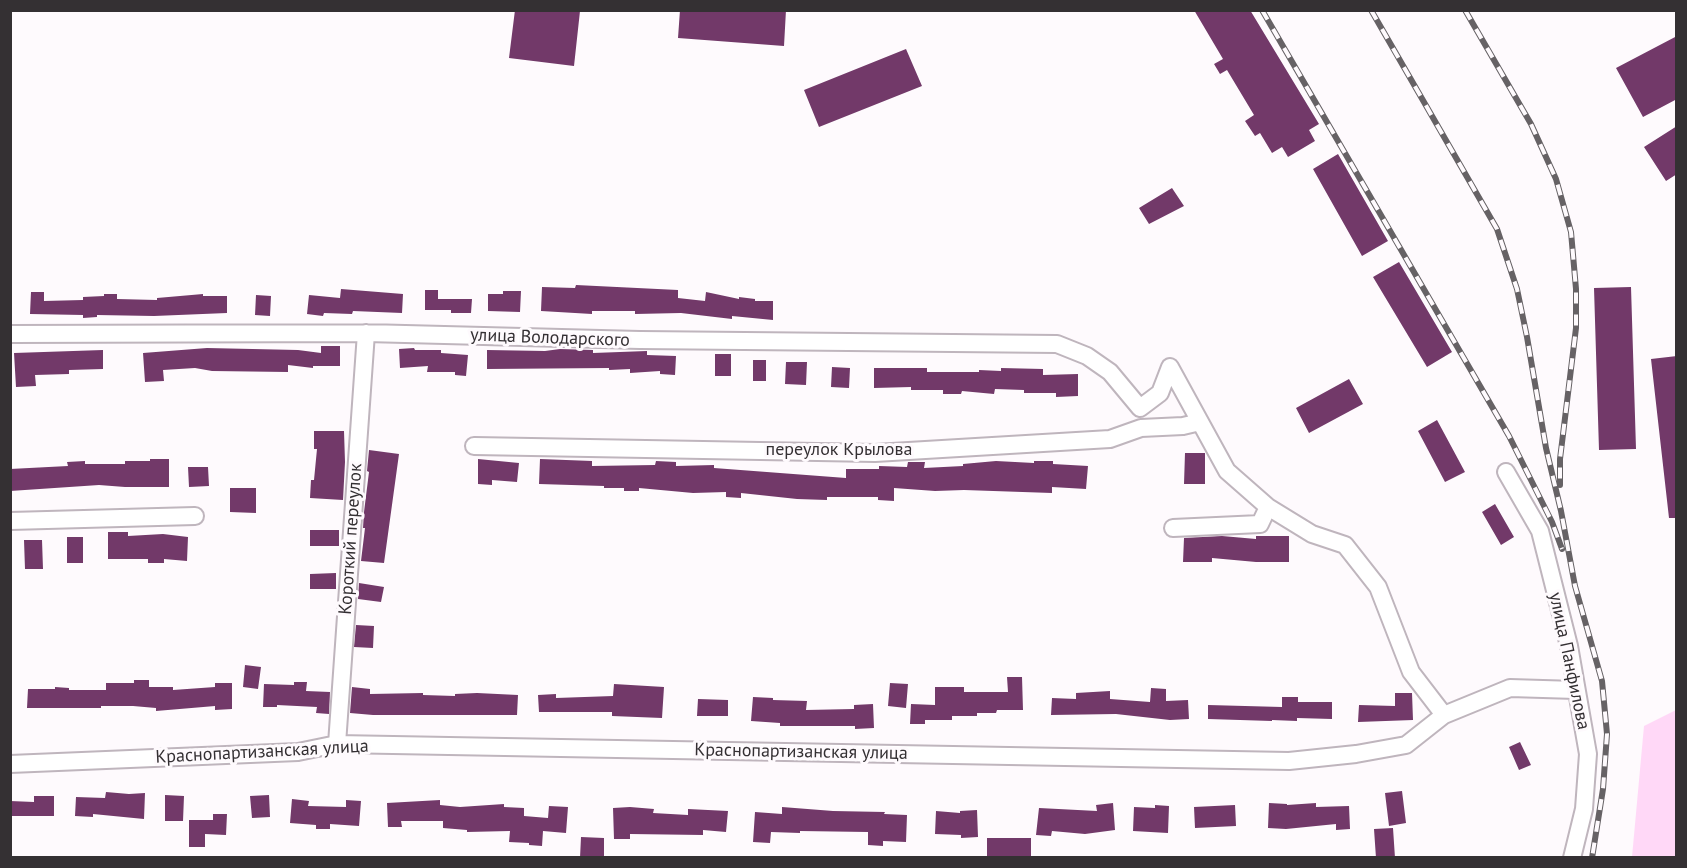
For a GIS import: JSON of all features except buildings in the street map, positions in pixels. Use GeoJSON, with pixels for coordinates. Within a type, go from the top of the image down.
{"type":"FeatureCollection","features":[{"type":"Feature","properties":{"kind":"street","name":"улица Володарского"},"geometry":{"type":"LineString","coordinates":[[10,334],[366,333],[640,340],[1058,344],[1087,356],[1110,372],[1140,408]]}},
{"type":"Feature","properties":{"kind":"street","name":"Короткий переулок"},"geometry":{"type":"LineString","coordinates":[[337,744],[366,333]]}},
{"type":"Feature","properties":{"kind":"street"},"geometry":{"type":"LineString","coordinates":[[1141,428],[1140,408],[1160,393],[1170,367],[1227,471],[1268,507],[1312,534],[1345,545],[1378,587],[1411,672],[1444,715]]}},
{"type":"Feature","properties":{"kind":"street","name":"переулок Крылова"},"geometry":{"type":"LineString","coordinates":[[474,446],[875,453],[1110,440],[1141,428],[1183,426],[1200,422]]}},
{"type":"Feature","properties":{"kind":"street","name":"улица Панфилова"},"geometry":{"type":"LineString","coordinates":[[1506,472],[1540,531],[1569,646],[1588,754],[1584,809],[1572,858]]}},
{"type":"Feature","properties":{"kind":"street"},"geometry":{"type":"LineString","coordinates":[[1173,528],[1260,524],[1268,507]]}},
{"type":"Feature","properties":{"kind":"street"},"geometry":{"type":"LineString","coordinates":[[10,521],[195,516]]}},
{"type":"Feature","properties":{"kind":"street","name":"Краснопартизанская улица"},"geometry":{"type":"LineString","coordinates":[[10,765],[298,752],[337,744],[1289,761],[1356,754],[1406,745],[1444,715],[1510,688],[1576,690]]}},
{"type":"Feature","properties":{"kind":"shaded area"},"geometry":{"type":"Polygon","coordinates":[[[1676,710],[1676,857],[1632,857],[1644,726],[1676,710]]]}},
{"type":"Feature","properties":{"kind":"railway"},"geometry":{"type":"LineString","coordinates":[[1262,10],[1509,436],[1552,522],[1562,549]]}},
{"type":"Feature","properties":{"kind":"railway"},"geometry":{"type":"LineString","coordinates":[[1371,10],[1497,229],[1517,289],[1546,448],[1575,586],[1602,681],[1607,734],[1603,789],[1592,858]]}},
{"type":"Feature","properties":{"kind":"railway"},"geometry":{"type":"LineString","coordinates":[[1465,10],[1531,124],[1556,179],[1571,232],[1576,289],[1576,328],[1560,459],[1560,485]]}}]}
